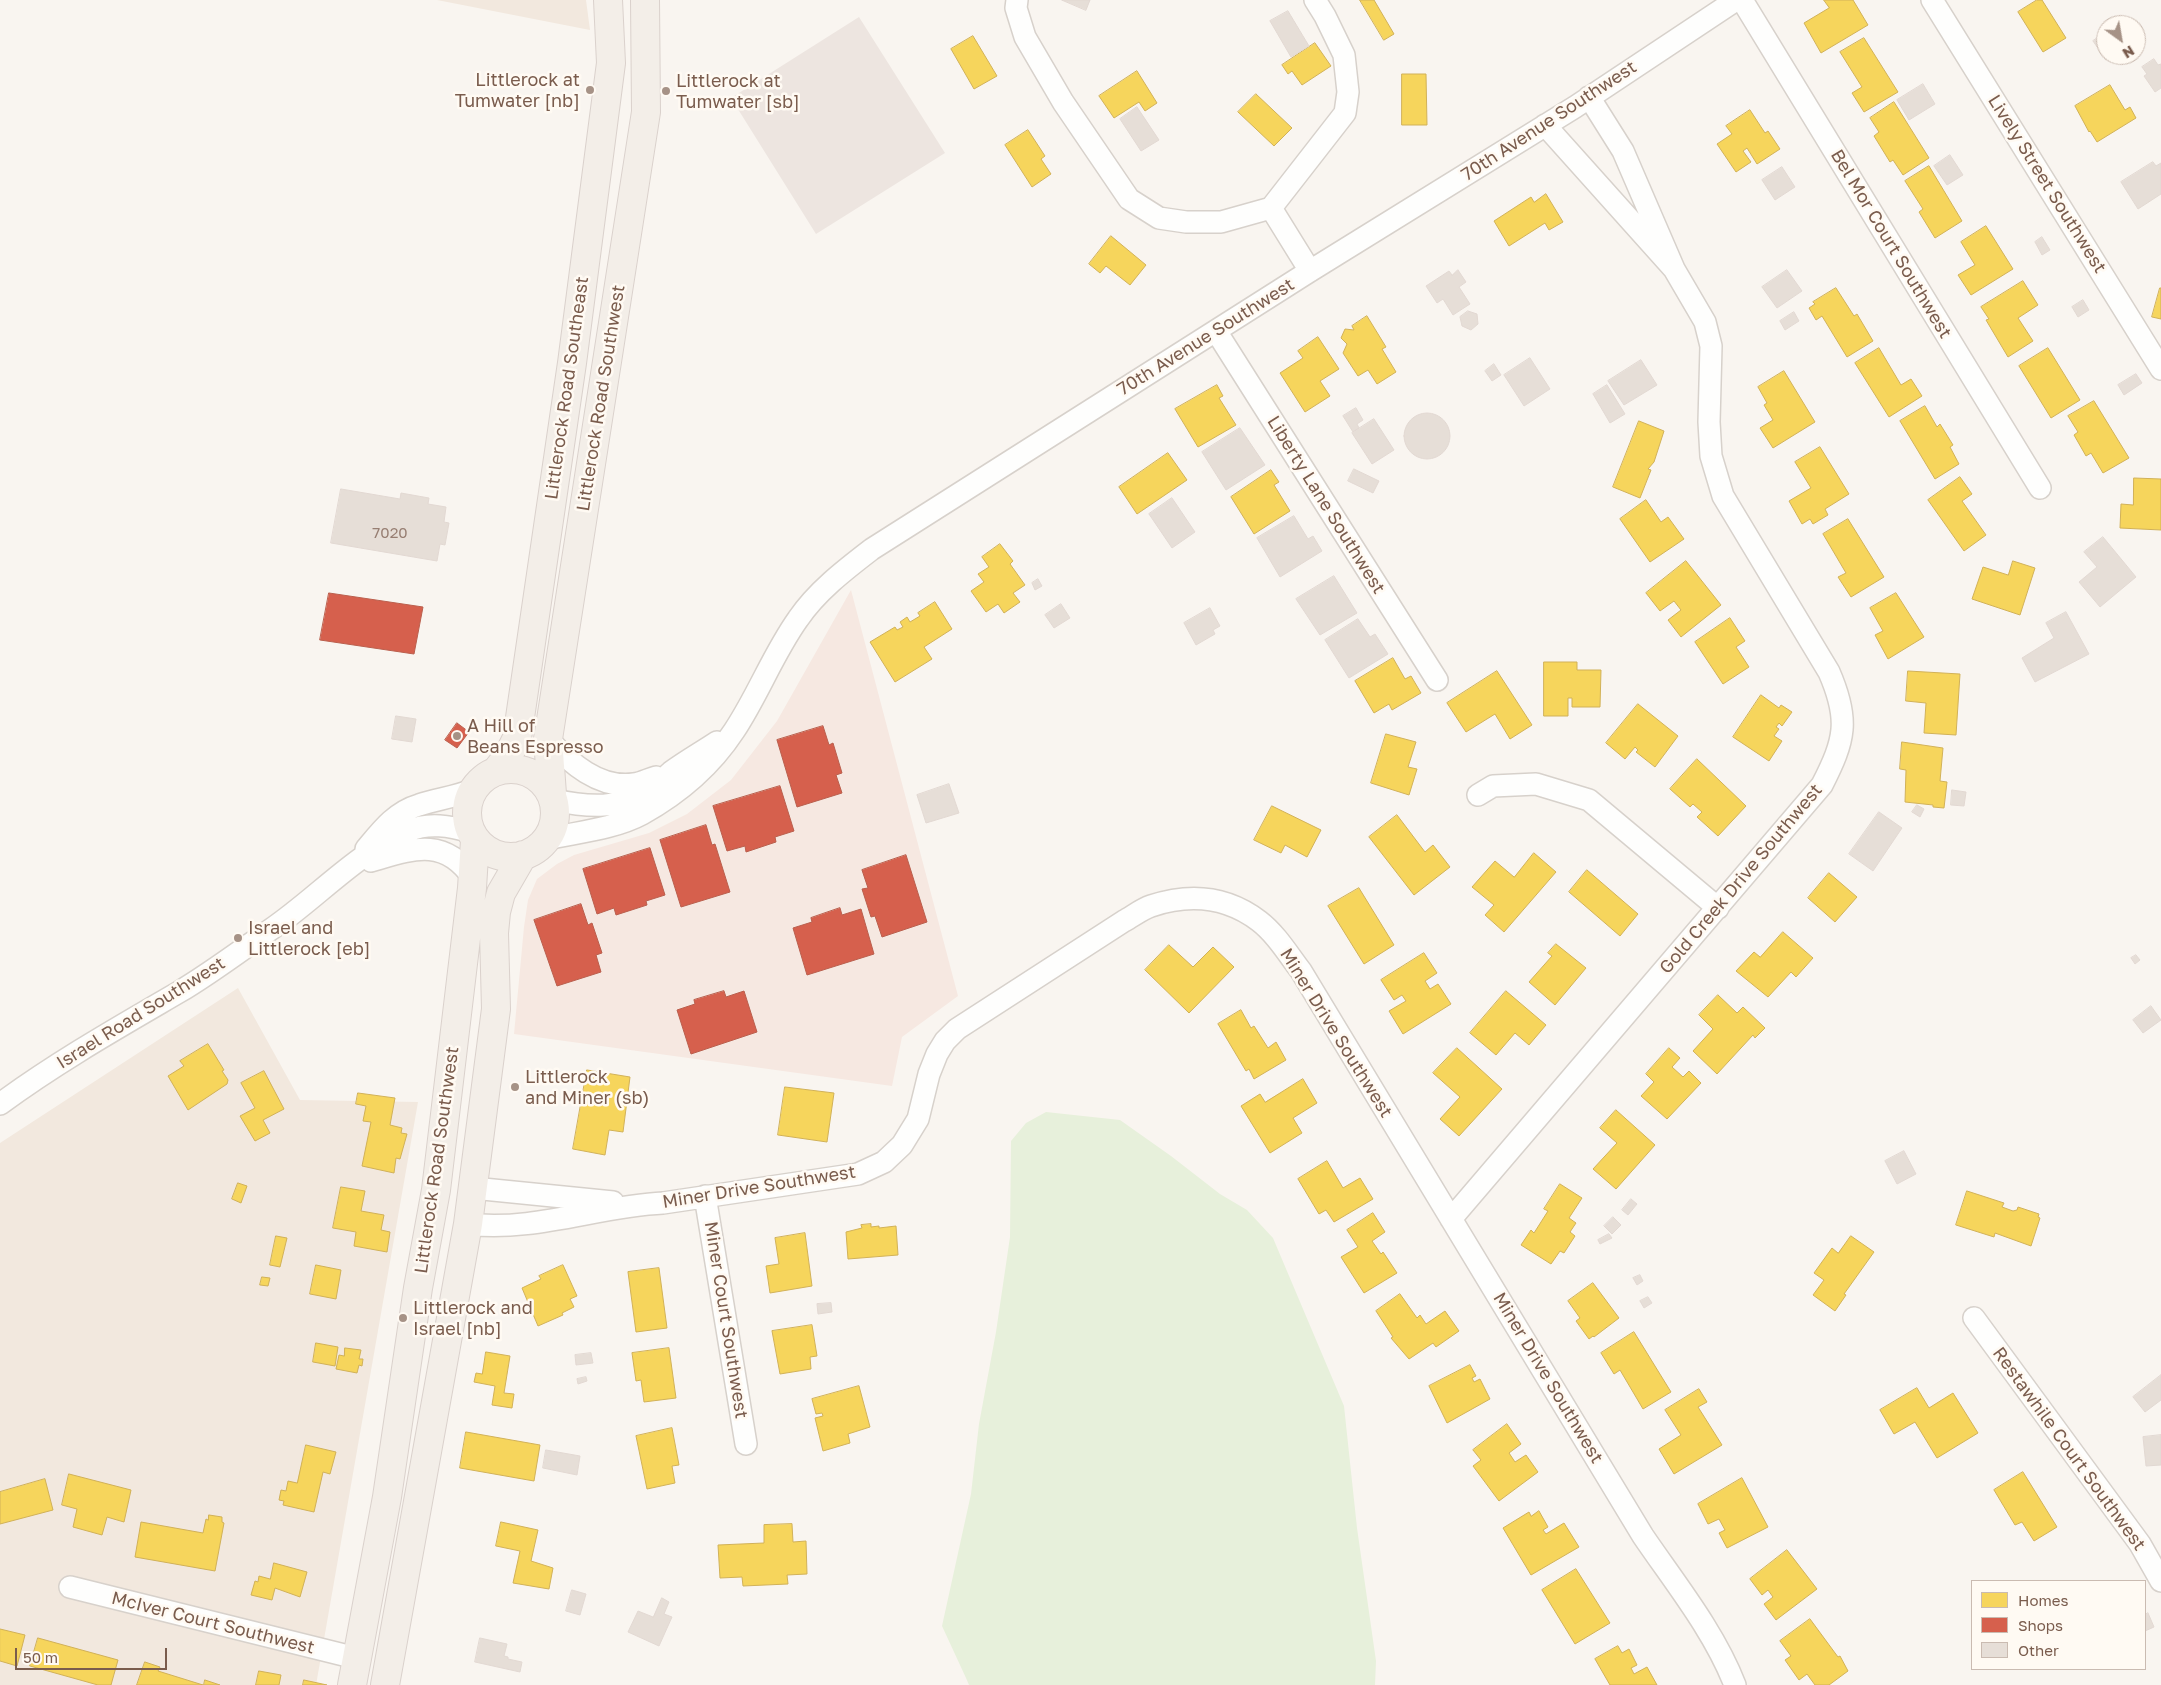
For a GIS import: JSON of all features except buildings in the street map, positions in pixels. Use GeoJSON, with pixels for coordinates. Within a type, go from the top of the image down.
{"type":"FeatureCollection","features":[{"type":"Feature","properties":{"kind":"main road","name":"Littlerock Road Southeast"},"geometry":{"type":"LineString","coordinates":[[497,770],[508,756],[517,738],[572,363],[611,63],[608,0]]}},
{"type":"Feature","properties":{"kind":"main road","name":"Littlerock Road Southwest"},"geometry":{"type":"LineString","coordinates":[[553,797],[548,739],[646,112],[645,0]]}},
{"type":"Feature","properties":{"kind":"main road"},"geometry":{"type":"LineString","coordinates":[[513,768],[529,772],[542,781],[553,797],[556,813],[553,827],[547,839],[536,849],[523,856],[497,855],[485,849],[473,836],[466,811],[472,790],[483,778],[497,770],[513,768]]}},
{"type":"Feature","properties":{"kind":"main road","name":"Littlerock Road Southwest"},"geometry":{"type":"LineString","coordinates":[[352,1685],[387,1497],[418,1288],[436,1190],[473,878],[473,836]]}},
{"type":"Feature","properties":{"kind":"main road"},"geometry":{"type":"LineString","coordinates":[[385,1685],[468,1224],[496,1009],[494,933],[496,912],[501,893],[523,856]]}},
{"type":"Feature","properties":{"kind":"street"},"geometry":{"type":"LineString","coordinates":[[1017,0],[1016,8],[1025,37],[1063,102],[1129,199],[1159,218],[1186,222],[1221,222],[1271,208],[1344,113],[1348,92],[1344,56],[1325,16],[1315,0]]}},
{"type":"Feature","properties":{"kind":"street","name":"70th Avenue Southwest"},"geometry":{"type":"LineString","coordinates":[[547,839],[615,824],[640,815],[671,797],[698,774],[734,732],[798,618],[840,573],[872,549],[1310,271],[1545,125],[1736,0]]}},
{"type":"Feature","properties":{"kind":"street","name":"Bel Mor Court Southwest"},"geometry":{"type":"LineString","coordinates":[[1742,0],[2040,488]]}},
{"type":"Feature","properties":{"kind":"street","name":"Lively Street Southwest"},"geometry":{"type":"LineString","coordinates":[[1932,0],[2161,369]]}},
{"type":"Feature","properties":{"kind":"street","name":"Gold Creek Drive Southwest"},"geometry":{"type":"LineString","coordinates":[[1451,1219],[1822,785],[1837,756],[1842,733],[1842,713],[1829,672],[1723,496],[1711,456],[1709,422],[1712,346],[1705,322],[1674,269],[1623,151],[1589,97]]}},
{"type":"Feature","properties":{"kind":"street","name":"Gold Creek Drive Southwest"},"geometry":{"type":"LineString","coordinates":[[1545,125],[1674,269]]}},
{"type":"Feature","properties":{"kind":"street"},"geometry":{"type":"LineString","coordinates":[[1271,208],[1310,271]]}},
{"type":"Feature","properties":{"kind":"street","name":"Liberty Lane Southwest"},"geometry":{"type":"LineString","coordinates":[[1216,331],[1437,680]]}},
{"type":"Feature","properties":{"kind":"street","name":"70th Avenue Southwest"},"geometry":{"type":"LineString","coordinates":[[553,797],[577,805],[611,805],[651,791],[671,773],[734,732]]}},
{"type":"Feature","properties":{"kind":"street"},"geometry":{"type":"LineString","coordinates":[[548,739],[566,759],[585,772],[600,779],[615,783],[633,784],[671,773]]}},
{"type":"Feature","properties":{"kind":"street"},"geometry":{"type":"LineString","coordinates":[[1478,795],[1493,786],[1536,784],[1589,800],[1718,908]]}},
{"type":"Feature","properties":{"kind":"street","name":"Israel Road Southwest"},"geometry":{"type":"LineString","coordinates":[[351,866],[385,826],[400,814],[418,805],[472,790]]}},
{"type":"Feature","properties":{"kind":"street","name":"Israel Road Southwest"},"geometry":{"type":"LineString","coordinates":[[0,1104],[22,1087],[196,980],[294,914],[351,866],[389,841],[409,831],[436,825],[452,827],[473,836]]}},
{"type":"Feature","properties":{"kind":"street"},"geometry":{"type":"LineString","coordinates":[[351,866],[415,848],[425,848],[444,853],[456,859],[473,878]]}},
{"type":"Feature","properties":{"kind":"street","name":"Miner Drive Southwest"},"geometry":{"type":"LineString","coordinates":[[468,1224],[524,1225],[641,1204],[664,1203],[858,1174],[884,1162],[902,1144],[918,1119],[929,1074],[937,1054],[945,1041],[957,1028],[1150,906],[1182,899],[1213,898],[1231,905],[1260,922],[1278,940],[1300,971],[1644,1536],[1703,1625],[1730,1672],[1735,1685]]}},
{"type":"Feature","properties":{"kind":"street","name":"Miner Drive Southwest"},"geometry":{"type":"LineString","coordinates":[[473,1188],[641,1204]]}},
{"type":"Feature","properties":{"kind":"street","name":"Miner Court Southwest"},"geometry":{"type":"LineString","coordinates":[[705,1196],[746,1444]]}},
{"type":"Feature","properties":{"kind":"street","name":"Restawhile Court Southwest"},"geometry":{"type":"LineString","coordinates":[[1974,1318],[2140,1544],[2160,1575]]}},
{"type":"Feature","properties":{"kind":"street","name":"McIver Court Southwest"},"geometry":{"type":"LineString","coordinates":[[70,1587],[356,1658]]}},
{"type":"Feature","properties":{"kind":"shaded area"},"geometry":{"type":"Polygon","coordinates":[[[437,0],[586,0],[590,30],[437,0]]]}},
{"type":"Feature","properties":{"kind":"shaded area"},"geometry":{"type":"Polygon","coordinates":[[[859,17],[945,153],[816,234],[731,98],[859,17]]]}},
{"type":"Feature","properties":{"kind":"shaded area"},"geometry":{"type":"Polygon","coordinates":[[[851,590],[958,996],[902,1037],[892,1086],[514,1034],[528,900],[537,879],[557,864],[574,855],[649,833],[687,814],[731,780],[777,721],[851,590]]]}},
{"type":"Feature","properties":{"kind":"shaded area"},"geometry":{"type":"Polygon","coordinates":[[[238,988],[300,1100],[418,1102],[316,1685],[0,1685],[0,1143],[238,988]]]}},
{"type":"Feature","properties":{"kind":"green space"},"geometry":{"type":"Polygon","coordinates":[[[1046,1112],[1120,1120],[1220,1194],[1247,1210],[1273,1238],[1344,1406],[1357,1528],[1376,1661],[1375,1685],[969,1685],[942,1626],[971,1494],[979,1424],[996,1332],[1010,1237],[1011,1141],[1026,1123],[1046,1112]]]}},
{"type":"Feature","properties":{"kind":"place","name":"Littlerock at Tumwater [nb]"},"geometry":{"type":"Point","coordinates":[590,90]}},
{"type":"Feature","properties":{"kind":"place","name":"Littlerock at Tumwater [sb]"},"geometry":{"type":"Point","coordinates":[666,91]}},
{"type":"Feature","properties":{"kind":"place","name":"A Hill of Beans Espresso"},"geometry":{"type":"Point","coordinates":[457,736]}},
{"type":"Feature","properties":{"kind":"place","name":"Israel and Littlerock [eb]"},"geometry":{"type":"Point","coordinates":[238,938]}},
{"type":"Feature","properties":{"kind":"place","name":"Littlerock and Miner (sb)"},"geometry":{"type":"Point","coordinates":[515,1087]}},
{"type":"Feature","properties":{"kind":"place","name":"Littlerock and Israel [nb]"},"geometry":{"type":"Point","coordinates":[403,1318]}}]}
